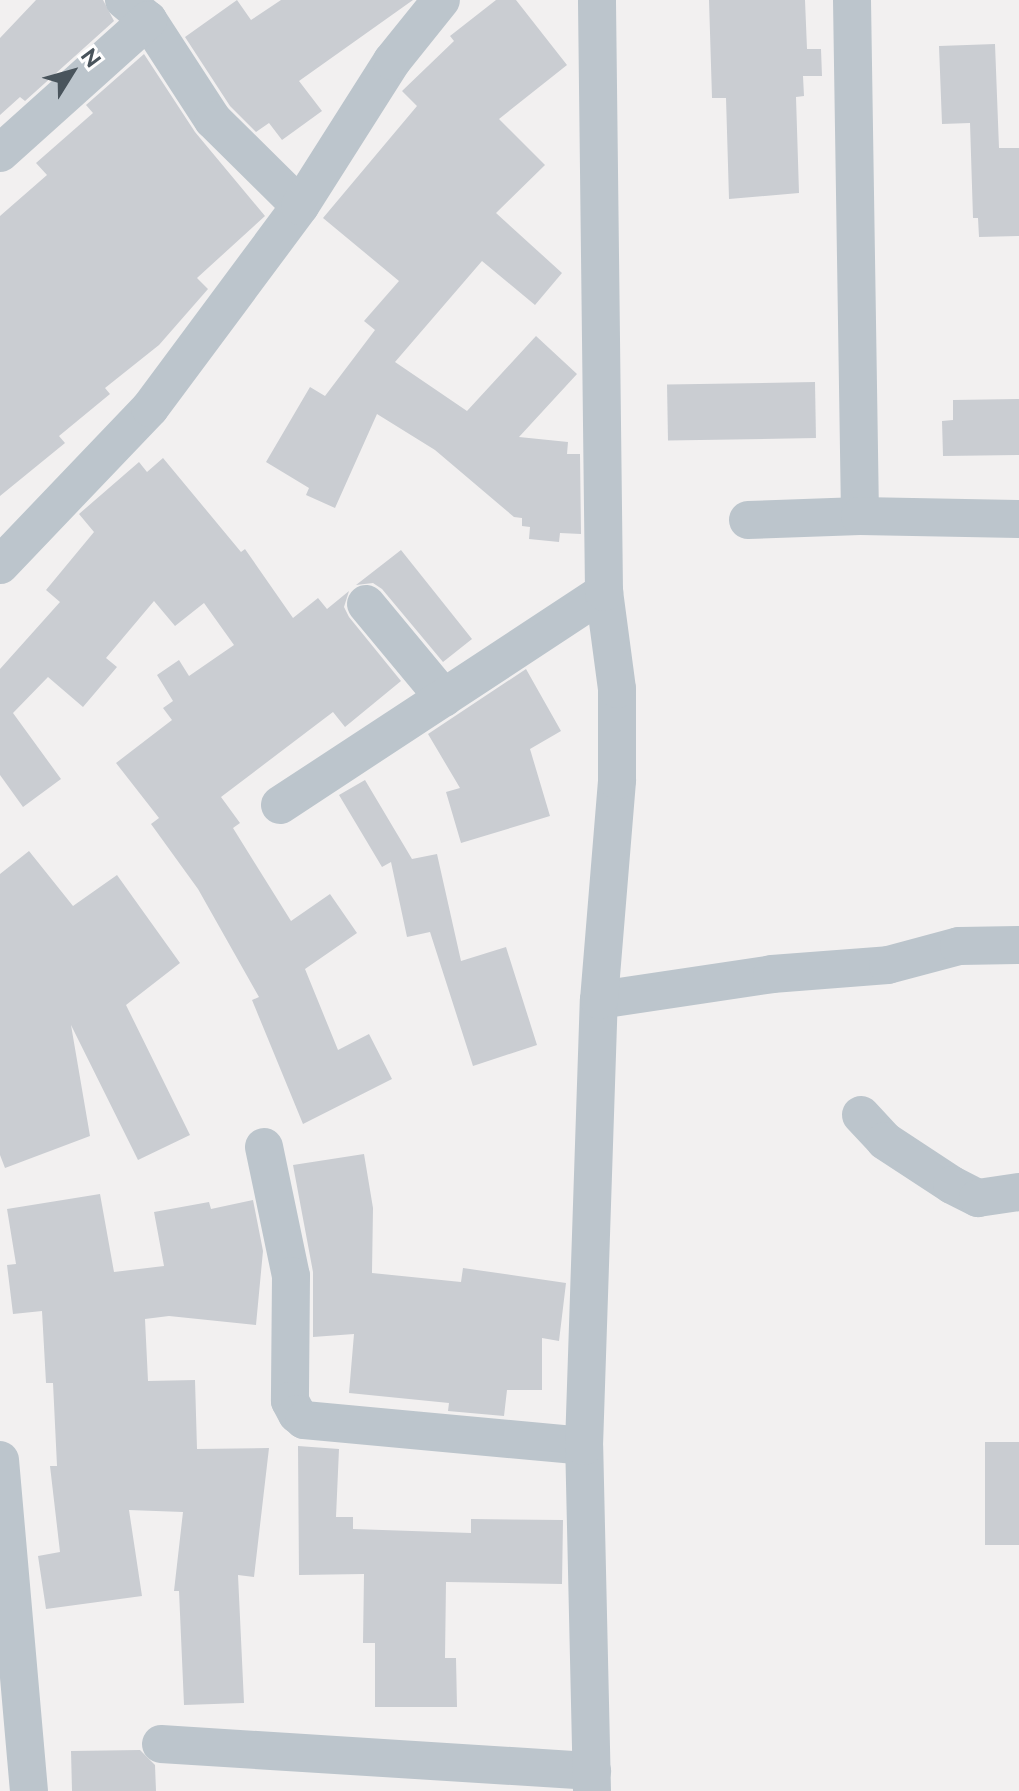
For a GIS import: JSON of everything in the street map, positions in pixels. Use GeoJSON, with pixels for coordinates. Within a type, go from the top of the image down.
{"type":"FeatureCollection","features":[{"type":"Feature","properties":{"kind":"street"},"geometry":{"type":"LineString","coordinates":[[0,565],[150,408],[300,206],[392,61],[441,0]]}},
{"type":"Feature","properties":{"kind":"street"},"geometry":{"type":"LineString","coordinates":[[161,1744],[592,1781],[584,1446],[599,1000],[617,780],[617,689],[604,592],[597,0]]}},
{"type":"Feature","properties":{"kind":"street"},"geometry":{"type":"LineString","coordinates":[[852,0],[860,516]]}},
{"type":"Feature","properties":{"kind":"street"},"geometry":{"type":"LineString","coordinates":[[0,153],[136,10],[213,120],[300,206]]}},
{"type":"Feature","properties":{"kind":"street"},"geometry":{"type":"LineString","coordinates":[[748,520],[860,516],[1019,519]]}},
{"type":"Feature","properties":{"kind":"street"},"geometry":{"type":"LineString","coordinates":[[280,805],[604,592]]}},
{"type":"Feature","properties":{"kind":"street"},"geometry":{"type":"LineString","coordinates":[[366,604],[444,698]]}},
{"type":"Feature","properties":{"kind":"street"},"geometry":{"type":"LineString","coordinates":[[599,1000],[772,974],[888,965],[959,946],[1019,945]]}},
{"type":"Feature","properties":{"kind":"street"},"geometry":{"type":"LineString","coordinates":[[861,1115],[885,1141],[978,1198],[1019,1192]]}},
{"type":"Feature","properties":{"kind":"street"},"geometry":{"type":"LineString","coordinates":[[264,1147],[291,1276],[290,1401],[297,1414],[304,1420],[584,1446]]}},
{"type":"Feature","properties":{"kind":"street"},"geometry":{"type":"LineString","coordinates":[[0,1460],[6,1614],[29,1791]]}},
{"type":"Feature","properties":{"kind":"building"},"geometry":{"type":"Polygon","coordinates":[[[36,0],[103,0],[114,21],[25,101],[20,97],[0,115],[0,38],[36,0]]]}},
{"type":"Feature","properties":{"kind":"building"},"geometry":{"type":"Polygon","coordinates":[[[237,0],[251,20],[281,0],[413,0],[299,81],[322,111],[282,140],[269,123],[256,132],[230,106],[185,37],[237,0]]]}},
{"type":"Feature","properties":{"kind":"building"},"geometry":{"type":"Polygon","coordinates":[[[496,0],[516,0],[567,65],[499,119],[545,165],[496,213],[562,273],[535,305],[482,261],[395,362],[467,411],[536,336],[577,374],[519,437],[568,442],[567,454],[580,454],[581,534],[560,533],[559,542],[529,539],[530,527],[522,526],[522,518],[514,517],[435,450],[377,414],[335,508],[306,495],[309,488],[266,462],[310,387],[325,396],[375,330],[364,321],[399,281],[323,218],[417,106],[402,91],[454,41],[450,36],[496,0]]]}},
{"type":"Feature","properties":{"kind":"building"},"geometry":{"type":"Polygon","coordinates":[[[709,0],[805,0],[807,49],[821,49],[822,76],[803,76],[804,96],[796,97],[799,193],[729,199],[726,98],[712,98],[709,0]]]}},
{"type":"Feature","properties":{"kind":"building"},"geometry":{"type":"Polygon","coordinates":[[[995,44],[999,148],[1019,148],[1019,236],[979,237],[978,218],[973,218],[970,123],[942,124],[939,46],[995,44]]]}},
{"type":"Feature","properties":{"kind":"building"},"geometry":{"type":"Polygon","coordinates":[[[144,54],[195,132],[265,216],[197,278],[208,289],[159,345],[105,388],[110,394],[59,436],[65,443],[0,496],[0,216],[47,175],[36,163],[93,113],[86,105],[144,54]]]}},
{"type":"Feature","properties":{"kind":"building"},"geometry":{"type":"Polygon","coordinates":[[[815,382],[816,438],[668,441],[667,385],[815,382]]]}},
{"type":"Feature","properties":{"kind":"building"},"geometry":{"type":"Polygon","coordinates":[[[1019,399],[1019,455],[943,456],[942,421],[953,420],[953,400],[1019,399]]]}},
{"type":"Feature","properties":{"kind":"building"},"geometry":{"type":"Polygon","coordinates":[[[163,458],[241,552],[245,549],[293,618],[318,598],[327,609],[349,591],[344,607],[349,617],[401,681],[345,727],[333,712],[221,797],[240,823],[233,828],[291,921],[330,894],[357,933],[305,969],[338,1050],[369,1034],[392,1079],[303,1124],[252,1000],[259,997],[198,889],[151,824],[159,818],[116,763],[172,720],[163,708],[173,701],[157,675],[179,660],[189,676],[234,645],[204,603],[175,626],[154,601],[106,658],[117,667],[83,707],[48,677],[13,713],[61,779],[23,807],[0,775],[0,669],[60,602],[46,590],[94,532],[79,514],[139,462],[147,472],[163,458]]]}},
{"type":"Feature","properties":{"kind":"building"},"geometry":{"type":"Polygon","coordinates":[[[401,550],[472,639],[443,662],[382,589],[373,583],[356,585],[401,550]]]}},
{"type":"Feature","properties":{"kind":"building"},"geometry":{"type":"Polygon","coordinates":[[[526,669],[561,731],[530,749],[550,816],[461,843],[446,792],[460,788],[428,734],[526,669]]]}},
{"type":"Feature","properties":{"kind":"building"},"geometry":{"type":"Polygon","coordinates":[[[365,780],[412,859],[437,854],[461,961],[506,947],[537,1045],[473,1066],[430,932],[407,937],[391,862],[382,867],[339,795],[365,780]]]}},
{"type":"Feature","properties":{"kind":"building"},"geometry":{"type":"Polygon","coordinates":[[[29,851],[73,906],[117,875],[180,963],[126,1005],[190,1135],[138,1160],[71,1025],[90,1136],[5,1168],[0,1155],[0,874],[29,851]]]}},
{"type":"Feature","properties":{"kind":"building"},"geometry":{"type":"Polygon","coordinates":[[[364,1154],[373,1208],[372,1273],[461,1282],[463,1268],[566,1283],[559,1341],[542,1338],[542,1390],[507,1390],[504,1416],[448,1411],[449,1403],[349,1393],[354,1334],[313,1337],[313,1272],[293,1165],[364,1154]]]}},
{"type":"Feature","properties":{"kind":"building"},"geometry":{"type":"Polygon","coordinates":[[[100,1194],[114,1272],[164,1266],[154,1212],[209,1202],[211,1209],[253,1200],[263,1251],[256,1325],[169,1316],[145,1319],[148,1381],[195,1380],[197,1449],[269,1448],[254,1577],[238,1575],[244,1703],[184,1705],[179,1591],[174,1591],[183,1512],[129,1510],[142,1596],[46,1609],[38,1556],[60,1552],[50,1466],[57,1466],[53,1383],[46,1383],[42,1311],[13,1314],[7,1265],[16,1264],[7,1209],[100,1194]]]}},
{"type":"Feature","properties":{"kind":"building"},"geometry":{"type":"Polygon","coordinates":[[[985,1442],[1019,1442],[1019,1545],[985,1545],[985,1442]]]}},
{"type":"Feature","properties":{"kind":"building"},"geometry":{"type":"Polygon","coordinates":[[[298,1446],[339,1449],[336,1517],[353,1517],[353,1529],[471,1533],[471,1519],[563,1520],[562,1584],[446,1582],[445,1658],[456,1658],[457,1707],[375,1707],[375,1643],[363,1643],[364,1574],[299,1575],[298,1446]]]}},
{"type":"Feature","properties":{"kind":"building"},"geometry":{"type":"Polygon","coordinates":[[[140,1750],[155,1765],[156,1791],[72,1791],[71,1751],[140,1750]]]}}]}
